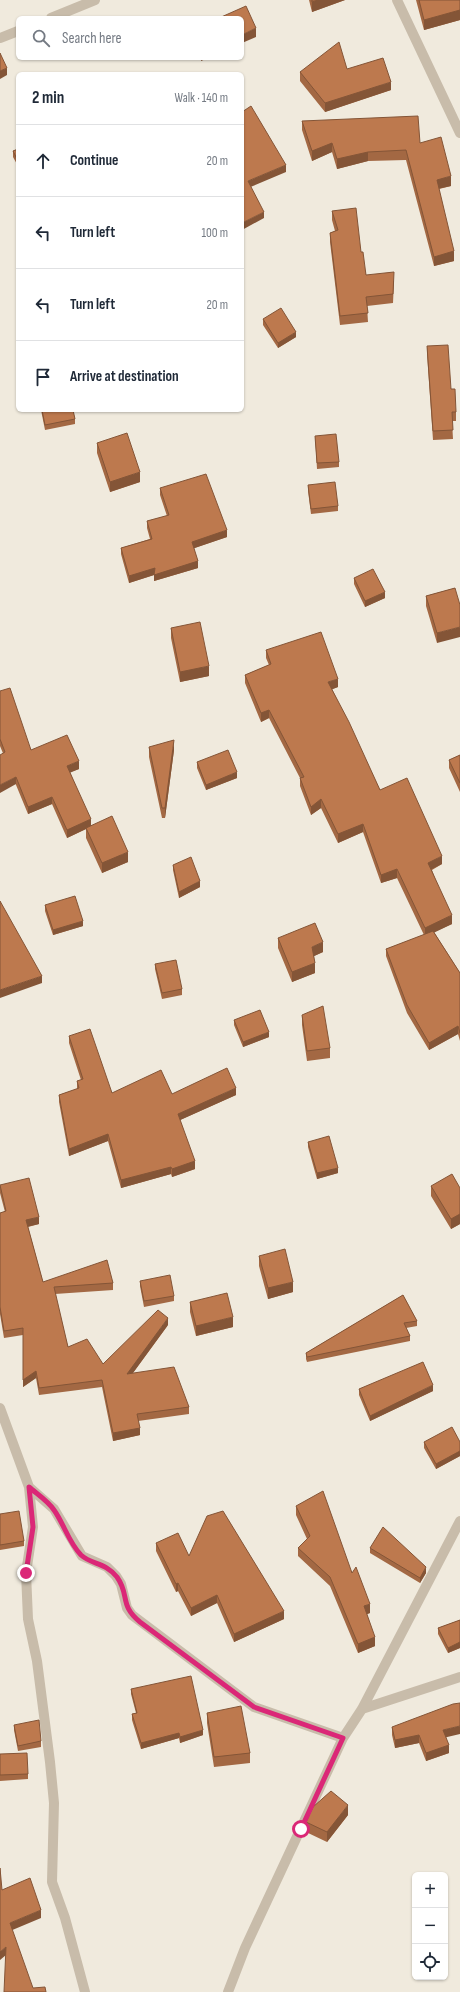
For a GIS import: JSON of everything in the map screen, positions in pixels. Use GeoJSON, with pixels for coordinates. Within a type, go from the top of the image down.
{"type":"FeatureCollection","features":[{"type":"Feature","properties":{"kind":"street"},"geometry":{"type":"LineString","coordinates":[[56,16],[95,0]]}},
{"type":"Feature","properties":{"kind":"street"},"geometry":{"type":"LineString","coordinates":[[397,0],[460,133]]}},
{"type":"Feature","properties":{"kind":"street"},"geometry":{"type":"LineString","coordinates":[[0,38],[16,32]]}},
{"type":"Feature","properties":{"kind":"street"},"geometry":{"type":"LineString","coordinates":[[0,1408],[29,1487],[33,1527],[26,1573],[28,1619],[37,1661],[54,1803],[52,1882],[65,1918],[85,1992]]}},
{"type":"Feature","properties":{"kind":"street"},"geometry":{"type":"LineString","coordinates":[[29,1487],[54,1510],[82,1556],[107,1567],[116,1576],[121,1584],[127,1608],[140,1622],[254,1707],[343,1738]]}},
{"type":"Feature","properties":{"kind":"street"},"geometry":{"type":"LineString","coordinates":[[228,1992],[245,1948],[343,1738],[362,1709],[460,1521]]}},
{"type":"Feature","properties":{"kind":"street"},"geometry":{"type":"LineString","coordinates":[[362,1709],[460,1677]]}},
{"type":"Feature","properties":{"kind":"building"},"geometry":{"type":"Polygon","coordinates":[[[419,0],[460,0],[460,10],[424,20],[419,0]]]}},
{"type":"Feature","properties":{"kind":"building"},"geometry":{"type":"Polygon","coordinates":[[[246,6],[256,28],[244,34],[244,16],[224,16],[246,6]]]}},
{"type":"Feature","properties":{"kind":"building"},"geometry":{"type":"Polygon","coordinates":[[[339,42],[347,69],[383,58],[391,82],[325,103],[300,72],[339,42]]]}},
{"type":"Feature","properties":{"kind":"building"},"geometry":{"type":"Polygon","coordinates":[[[0,53],[7,68],[0,71],[0,53]]]}},
{"type":"Feature","properties":{"kind":"building"},"geometry":{"type":"Polygon","coordinates":[[[251,106],[286,165],[248,181],[264,212],[244,222],[244,111],[251,106]]]}},
{"type":"Feature","properties":{"kind":"building"},"geometry":{"type":"Polygon","coordinates":[[[418,116],[420,143],[441,137],[451,176],[437,180],[454,251],[434,257],[406,150],[368,152],[337,159],[332,143],[312,151],[302,121],[418,116]]]}},
{"type":"Feature","properties":{"kind":"building"},"geometry":{"type":"Polygon","coordinates":[[[16,150],[16,157],[13,151],[16,150]]]}},
{"type":"Feature","properties":{"kind":"building"},"geometry":{"type":"Polygon","coordinates":[[[356,208],[361,252],[363,252],[366,275],[394,272],[393,294],[366,297],[368,313],[340,316],[330,233],[338,230],[332,211],[356,208]]]}},
{"type":"Feature","properties":{"kind":"building"},"geometry":{"type":"Polygon","coordinates":[[[281,308],[296,332],[278,343],[263,319],[281,308]]]}},
{"type":"Feature","properties":{"kind":"building"},"geometry":{"type":"Polygon","coordinates":[[[448,345],[451,389],[455,389],[456,412],[452,412],[453,430],[433,431],[427,346],[448,345]]]}},
{"type":"Feature","properties":{"kind":"building"},"geometry":{"type":"Polygon","coordinates":[[[42,412],[73,412],[75,419],[45,425],[42,412]]]}},
{"type":"Feature","properties":{"kind":"building"},"geometry":{"type":"Polygon","coordinates":[[[127,433],[140,472],[110,482],[97,443],[127,433]]]}},
{"type":"Feature","properties":{"kind":"building"},"geometry":{"type":"Polygon","coordinates":[[[336,434],[339,462],[317,463],[315,436],[336,434]]]}},
{"type":"Feature","properties":{"kind":"building"},"geometry":{"type":"Polygon","coordinates":[[[206,474],[227,530],[192,542],[198,561],[154,575],[155,568],[129,576],[121,548],[152,539],[147,521],[169,515],[160,488],[206,474]]]}},
{"type":"Feature","properties":{"kind":"building"},"geometry":{"type":"Polygon","coordinates":[[[335,482],[338,506],[311,509],[308,485],[335,482]]]}},
{"type":"Feature","properties":{"kind":"building"},"geometry":{"type":"Polygon","coordinates":[[[373,569],[385,592],[365,601],[354,578],[373,569]]]}},
{"type":"Feature","properties":{"kind":"building"},"geometry":{"type":"Polygon","coordinates":[[[455,588],[460,605],[460,627],[437,633],[426,596],[455,588]]]}},
{"type":"Feature","properties":{"kind":"building"},"geometry":{"type":"Polygon","coordinates":[[[200,622],[209,666],[180,672],[171,628],[200,622]]]}},
{"type":"Feature","properties":{"kind":"building"},"geometry":{"type":"Polygon","coordinates":[[[321,632],[338,679],[328,682],[349,722],[380,790],[407,778],[442,856],[428,863],[452,915],[425,928],[397,869],[381,875],[363,824],[338,834],[321,799],[311,807],[300,778],[304,777],[269,710],[261,713],[245,675],[271,664],[266,650],[321,632]]]}},
{"type":"Feature","properties":{"kind":"building"},"geometry":{"type":"Polygon","coordinates":[[[10,688],[31,750],[67,735],[79,761],[67,766],[91,819],[67,830],[52,797],[28,807],[16,777],[0,785],[0,755],[5,752],[0,739],[0,691],[10,688]]]}},
{"type":"Feature","properties":{"kind":"building"},"geometry":{"type":"Polygon","coordinates":[[[174,740],[165,808],[162,808],[149,747],[174,740]]]}},
{"type":"Feature","properties":{"kind":"building"},"geometry":{"type":"Polygon","coordinates":[[[228,750],[237,772],[206,785],[197,762],[228,750]]]}},
{"type":"Feature","properties":{"kind":"building"},"geometry":{"type":"Polygon","coordinates":[[[460,755],[460,783],[449,760],[460,755]]]}},
{"type":"Feature","properties":{"kind":"building"},"geometry":{"type":"Polygon","coordinates":[[[112,816],[128,852],[102,863],[86,828],[112,816]]]}},
{"type":"Feature","properties":{"kind":"building"},"geometry":{"type":"Polygon","coordinates":[[[191,857],[200,881],[179,892],[173,865],[191,857]]]}},
{"type":"Feature","properties":{"kind":"building"},"geometry":{"type":"Polygon","coordinates":[[[75,896],[83,921],[53,930],[45,905],[75,896]]]}},
{"type":"Feature","properties":{"kind":"building"},"geometry":{"type":"Polygon","coordinates":[[[0,901],[42,976],[0,990],[0,901]]]}},
{"type":"Feature","properties":{"kind":"building"},"geometry":{"type":"Polygon","coordinates":[[[315,923],[323,942],[312,947],[315,963],[292,972],[278,938],[315,923]]]}},
{"type":"Feature","properties":{"kind":"building"},"geometry":{"type":"Polygon","coordinates":[[[433,931],[460,973],[460,1033],[458,1026],[429,1043],[407,1005],[386,949],[433,931]]]}},
{"type":"Feature","properties":{"kind":"building"},"geometry":{"type":"Polygon","coordinates":[[[176,960],[182,989],[162,993],[155,964],[176,960]]]}},
{"type":"Feature","properties":{"kind":"building"},"geometry":{"type":"Polygon","coordinates":[[[323,1006],[330,1048],[307,1051],[302,1015],[323,1006]]]}},
{"type":"Feature","properties":{"kind":"building"},"geometry":{"type":"Polygon","coordinates":[[[260,1010],[269,1032],[243,1042],[234,1020],[260,1010]]]}},
{"type":"Feature","properties":{"kind":"building"},"geometry":{"type":"Polygon","coordinates":[[[90,1029],[112,1093],[161,1070],[172,1094],[227,1068],[236,1088],[178,1114],[195,1161],[172,1169],[171,1167],[121,1180],[108,1134],[69,1149],[59,1095],[79,1088],[77,1081],[83,1079],[69,1036],[90,1029]]]}},
{"type":"Feature","properties":{"kind":"building"},"geometry":{"type":"Polygon","coordinates":[[[329,1136],[338,1168],[317,1173],[308,1142],[329,1136]]]}},
{"type":"Feature","properties":{"kind":"building"},"geometry":{"type":"Polygon","coordinates":[[[452,1174],[460,1188],[460,1214],[451,1219],[431,1186],[452,1174]]]}},
{"type":"Feature","properties":{"kind":"building"},"geometry":{"type":"Polygon","coordinates":[[[29,1178],[39,1217],[26,1220],[43,1282],[107,1260],[113,1283],[54,1287],[68,1347],[87,1339],[103,1364],[158,1310],[168,1318],[127,1374],[174,1367],[189,1407],[137,1414],[140,1428],[113,1433],[102,1380],[39,1388],[36,1371],[23,1380],[23,1328],[4,1331],[0,1307],[0,1213],[6,1211],[0,1185],[29,1178]]]}},
{"type":"Feature","properties":{"kind":"building"},"geometry":{"type":"Polygon","coordinates":[[[285,1249],[293,1282],[268,1288],[259,1256],[285,1249]]]}},
{"type":"Feature","properties":{"kind":"building"},"geometry":{"type":"Polygon","coordinates":[[[170,1275],[174,1296],[144,1301],[140,1281],[170,1275]]]}},
{"type":"Feature","properties":{"kind":"building"},"geometry":{"type":"Polygon","coordinates":[[[227,1293],[233,1317],[196,1326],[190,1302],[227,1293]]]}},
{"type":"Feature","properties":{"kind":"building"},"geometry":{"type":"Polygon","coordinates":[[[403,1295],[417,1321],[404,1323],[410,1336],[307,1357],[306,1353],[403,1295]]]}},
{"type":"Feature","properties":{"kind":"building"},"geometry":{"type":"Polygon","coordinates":[[[423,1362],[433,1385],[370,1416],[359,1389],[423,1362]]]}},
{"type":"Feature","properties":{"kind":"building"},"geometry":{"type":"Polygon","coordinates":[[[452,1427],[460,1442],[460,1451],[436,1464],[424,1442],[452,1427]]]}},
{"type":"Feature","properties":{"kind":"building"},"geometry":{"type":"Polygon","coordinates":[[[323,1491],[352,1573],[356,1567],[370,1604],[364,1606],[375,1637],[358,1644],[330,1577],[298,1548],[310,1536],[296,1506],[323,1491]]]}},
{"type":"Feature","properties":{"kind":"building"},"geometry":{"type":"Polygon","coordinates":[[[19,1511],[24,1541],[0,1545],[0,1514],[19,1511]]]}},
{"type":"Feature","properties":{"kind":"building"},"geometry":{"type":"Polygon","coordinates":[[[223,1511],[284,1611],[234,1634],[217,1595],[191,1608],[178,1583],[176,1584],[156,1543],[178,1533],[189,1556],[207,1516],[223,1511]]]}},
{"type":"Feature","properties":{"kind":"building"},"geometry":{"type":"Polygon","coordinates":[[[383,1527],[426,1567],[420,1578],[370,1548],[383,1527]]]}},
{"type":"Feature","properties":{"kind":"building"},"geometry":{"type":"Polygon","coordinates":[[[460,1620],[460,1642],[448,1648],[438,1628],[460,1620]]]}},
{"type":"Feature","properties":{"kind":"building"},"geometry":{"type":"Polygon","coordinates":[[[191,1676],[203,1730],[180,1737],[179,1733],[141,1743],[132,1714],[137,1713],[131,1689],[191,1676]]]}},
{"type":"Feature","properties":{"kind":"building"},"geometry":{"type":"Polygon","coordinates":[[[460,1703],[460,1726],[443,1730],[449,1745],[426,1753],[419,1735],[395,1740],[392,1727],[453,1704],[460,1703]]]}},
{"type":"Feature","properties":{"kind":"building"},"geometry":{"type":"Polygon","coordinates":[[[241,1706],[250,1753],[214,1757],[207,1713],[241,1706]]]}},
{"type":"Feature","properties":{"kind":"building"},"geometry":{"type":"Polygon","coordinates":[[[39,1720],[41,1741],[18,1746],[14,1725],[39,1720]]]}},
{"type":"Feature","properties":{"kind":"building"},"geometry":{"type":"Polygon","coordinates":[[[27,1753],[28,1774],[0,1775],[0,1754],[27,1753]]]}},
{"type":"Feature","properties":{"kind":"building"},"geometry":{"type":"Polygon","coordinates":[[[331,1791],[348,1805],[327,1832],[306,1822],[313,1807],[331,1791]]]}},
{"type":"Feature","properties":{"kind":"building"},"geometry":{"type":"Polygon","coordinates":[[[0,1868],[2,1890],[30,1878],[41,1910],[10,1923],[33,1988],[45,1987],[46,1992],[4,1992],[6,1947],[0,1952],[0,1868]]]}},
{"type":"Feature","properties":{"kind":"route"},"geometry":{"type":"LineString","coordinates":[[26,1573],[33,1527],[29,1487],[54,1510],[82,1556],[107,1567],[116,1576],[121,1584],[127,1608],[140,1622],[254,1707],[343,1738],[301,1829]]}}]}
